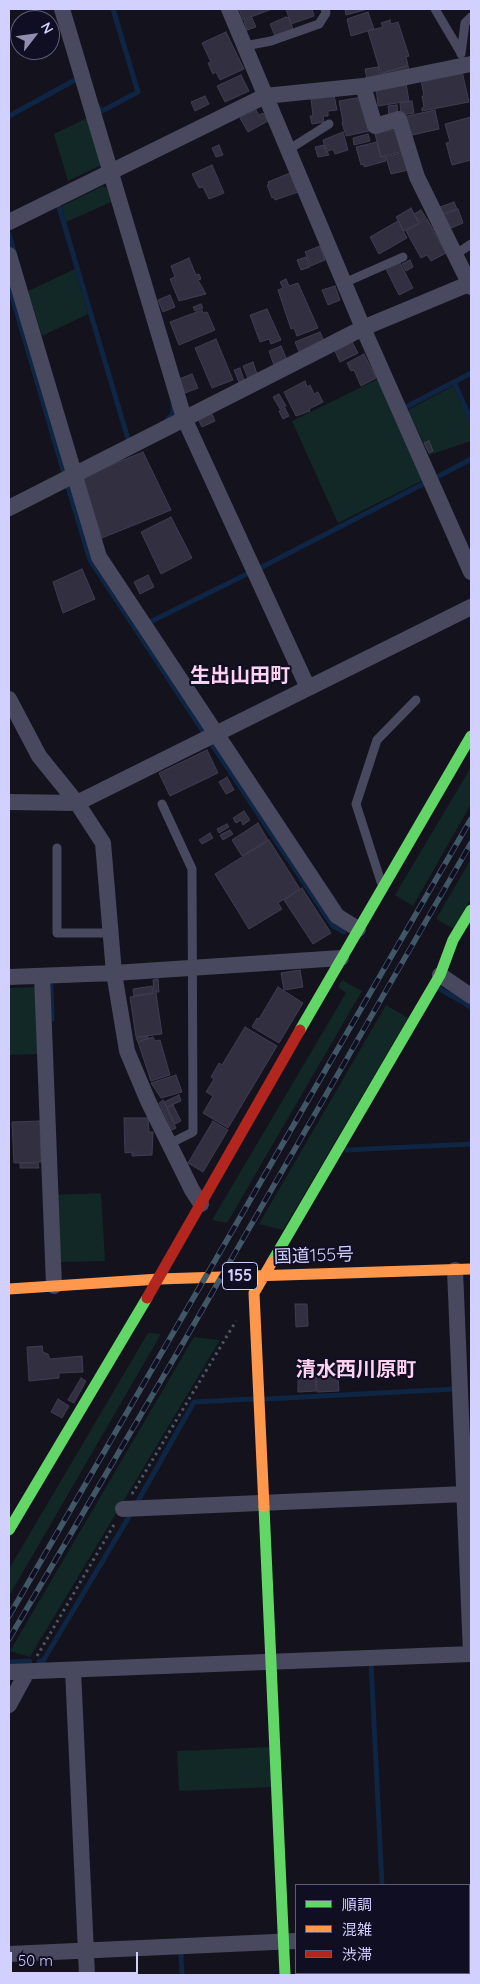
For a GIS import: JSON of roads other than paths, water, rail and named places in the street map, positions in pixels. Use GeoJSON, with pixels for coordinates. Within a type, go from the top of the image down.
{"type":"FeatureCollection","features":[{"type":"Feature","properties":{"kind":"main road"},"geometry":{"type":"LineString","coordinates":[[9,1530],[159,1279],[341,958],[471,736]]}},
{"type":"Feature","properties":{"kind":"main road"},"geometry":{"type":"LineString","coordinates":[[285,1975],[290,1941],[271,1662],[256,1297],[254,1293],[440,975],[453,940],[471,910]]}},
{"type":"Feature","properties":{"kind":"main road","name":"国道155号"},"geometry":{"type":"LineString","coordinates":[[9,1289],[159,1279],[463,1269]]}},
{"type":"Feature","properties":{"kind":"street"},"geometry":{"type":"LineString","coordinates":[[62,9],[184,418],[308,688]]}},
{"type":"Feature","properties":{"kind":"street"},"geometry":{"type":"LineString","coordinates":[[229,9],[344,284],[471,572]]}},
{"type":"Feature","properties":{"kind":"street"},"geometry":{"type":"LineString","coordinates":[[9,222],[265,96],[363,86],[466,61]]}},
{"type":"Feature","properties":{"kind":"street"},"geometry":{"type":"LineString","coordinates":[[9,508],[363,328],[471,285],[417,177],[399,119],[375,126],[363,86]]}},
{"type":"Feature","properties":{"kind":"street"},"geometry":{"type":"LineString","coordinates":[[9,255],[99,557],[337,916],[358,929]]}},
{"type":"Feature","properties":{"kind":"street"},"geometry":{"type":"LineString","coordinates":[[9,802],[77,803],[471,607]]}},
{"type":"Feature","properties":{"kind":"street"},"geometry":{"type":"LineString","coordinates":[[9,699],[39,756],[77,803],[103,843],[114,973],[127,1051],[148,1101],[201,1204]]}},
{"type":"Feature","properties":{"kind":"street"},"geometry":{"type":"LineString","coordinates":[[9,977],[114,973],[341,958]]}},
{"type":"Feature","properties":{"kind":"street"},"geometry":{"type":"LineString","coordinates":[[440,975],[471,996]]}},
{"type":"Feature","properties":{"kind":"street"},"geometry":{"type":"LineString","coordinates":[[42,976],[54,1286]]}},
{"type":"Feature","properties":{"kind":"street"},"geometry":{"type":"LineString","coordinates":[[9,1672],[471,1654],[465,1494],[466,1382],[463,1269]]}},
{"type":"Feature","properties":{"kind":"street"},"geometry":{"type":"LineString","coordinates":[[122,1509],[465,1494]]}},
{"type":"Feature","properties":{"kind":"street"},"geometry":{"type":"LineString","coordinates":[[73,1670],[87,1975]]}},
{"type":"Feature","properties":{"kind":"street"},"geometry":{"type":"LineString","coordinates":[[9,1705],[27,1672]]}},
{"type":"Feature","properties":{"kind":"street"},"geometry":{"type":"LineString","coordinates":[[9,1954],[290,1941]]}},
{"type":"Feature","properties":{"kind":"lane"},"geometry":{"type":"LineString","coordinates":[[245,46],[271,41],[319,24],[326,13],[325,9]]}},
{"type":"Feature","properties":{"kind":"lane"},"geometry":{"type":"LineString","coordinates":[[434,9],[466,61]]}},
{"type":"Feature","properties":{"kind":"lane"},"geometry":{"type":"LineString","coordinates":[[466,61],[465,23],[471,17]]}},
{"type":"Feature","properties":{"kind":"lane"},"geometry":{"type":"LineString","coordinates":[[288,150],[329,124]]}},
{"type":"Feature","properties":{"kind":"lane"},"geometry":{"type":"LineString","coordinates":[[455,255],[471,244]]}},
{"type":"Feature","properties":{"kind":"lane"},"geometry":{"type":"LineString","coordinates":[[344,284],[403,257]]}},
{"type":"Feature","properties":{"kind":"lane"},"geometry":{"type":"LineString","coordinates":[[383,887],[356,804],[377,740],[416,700]]}},
{"type":"Feature","properties":{"kind":"lane"},"geometry":{"type":"LineString","coordinates":[[162,804],[192,869],[193,1132],[169,1144]]}},
{"type":"Feature","properties":{"kind":"lane"},"geometry":{"type":"LineString","coordinates":[[57,848],[57,933],[111,933]]}},
{"type":"Feature","properties":{"kind":"waterway"},"geometry":{"type":"LineString","coordinates":[[99,107],[100,112],[138,92],[113,9]]}},
{"type":"Feature","properties":{"kind":"waterway"},"geometry":{"type":"LineString","coordinates":[[9,116],[75,80]]}},
{"type":"Feature","properties":{"kind":"waterway"},"geometry":{"type":"LineString","coordinates":[[59,207],[128,439]]}},
{"type":"Feature","properties":{"kind":"waterway"},"geometry":{"type":"LineString","coordinates":[[9,234],[15,255]]}},
{"type":"Feature","properties":{"kind":"waterway"},"geometry":{"type":"LineString","coordinates":[[9,286],[63,470]]}},
{"type":"Feature","properties":{"kind":"waterway"},"geometry":{"type":"LineString","coordinates":[[471,373],[454,382],[471,420]]}},
{"type":"Feature","properties":{"kind":"waterway"},"geometry":{"type":"LineString","coordinates":[[406,407],[454,382]]}},
{"type":"Feature","properties":{"kind":"waterway"},"geometry":{"type":"LineString","coordinates":[[167,420],[173,414],[173,404]]}},
{"type":"Feature","properties":{"kind":"waterway"},"geometry":{"type":"LineString","coordinates":[[439,476],[471,459]]}},
{"type":"Feature","properties":{"kind":"waterway"},"geometry":{"type":"LineString","coordinates":[[262,567],[423,484]]}},
{"type":"Feature","properties":{"kind":"waterway"},"geometry":{"type":"LineString","coordinates":[[68,487],[90,560],[203,731]]}},
{"type":"Feature","properties":{"kind":"waterway"},"geometry":{"type":"LineString","coordinates":[[148,623],[249,573]]}},
{"type":"Feature","properties":{"kind":"waterway"},"geometry":{"type":"LineString","coordinates":[[213,746],[333,926],[344,932]]}},
{"type":"Feature","properties":{"kind":"waterway"},"geometry":{"type":"LineString","coordinates":[[51,985],[52,1019]]}},
{"type":"Feature","properties":{"kind":"waterway"},"geometry":{"type":"LineString","coordinates":[[440,989],[471,1007]]}},
{"type":"Feature","properties":{"kind":"waterway"},"geometry":{"type":"LineString","coordinates":[[347,1150],[471,1144]]}},
{"type":"Feature","properties":{"kind":"waterway"},"geometry":{"type":"LineString","coordinates":[[266,1399],[455,1389]]}},
{"type":"Feature","properties":{"kind":"waterway"},"geometry":{"type":"LineString","coordinates":[[138,1501],[194,1402],[252,1399]]}},
{"type":"Feature","properties":{"kind":"waterway"},"geometry":{"type":"LineString","coordinates":[[39,1661],[43,1661],[130,1515]]}},
{"type":"Feature","properties":{"kind":"waterway"},"geometry":{"type":"LineString","coordinates":[[9,1662],[30,1661]]}},
{"type":"Feature","properties":{"kind":"waterway"},"geometry":{"type":"LineString","coordinates":[[371,1662],[382,1884]]}},
{"type":"Feature","properties":{"kind":"waterway"},"geometry":{"type":"LineString","coordinates":[[181,1953],[182,1975]]}},
{"type":"Feature","properties":{"kind":"railway"},"geometry":{"type":"LineString","coordinates":[[9,1616],[471,819]]}},
{"type":"Feature","properties":{"kind":"railway"},"geometry":{"type":"LineString","coordinates":[[9,1639],[186,1338],[471,843]]}},
{"type":"Feature","properties":{"kind":"district","name":"生出山田町"},"geometry":{"type":"Point","coordinates":[240,676]}},
{"type":"Feature","properties":{"kind":"district","name":"清水西川原町"},"geometry":{"type":"Point","coordinates":[356,1370]}}]}
